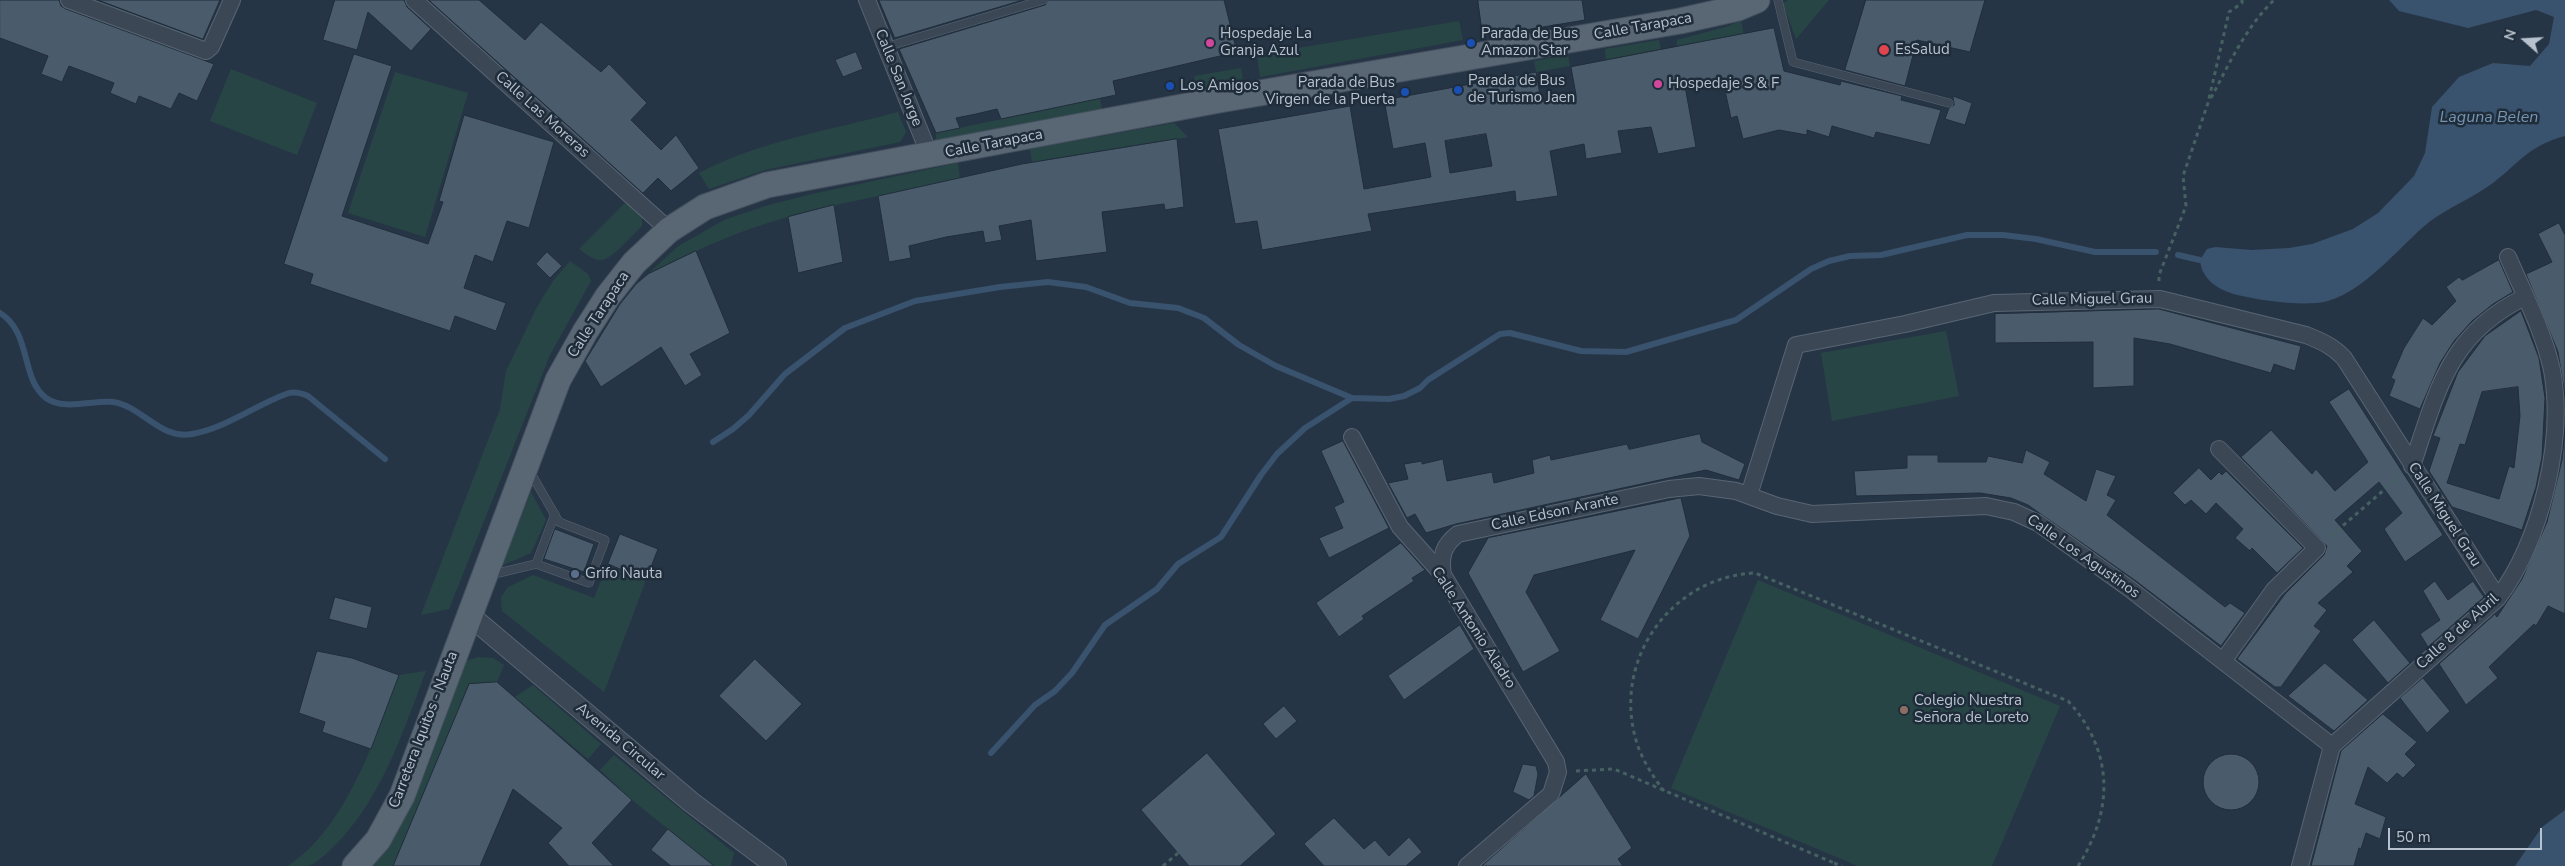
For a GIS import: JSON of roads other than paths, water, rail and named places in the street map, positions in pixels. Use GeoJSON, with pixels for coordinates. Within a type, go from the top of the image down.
{"type":"FeatureCollection","features":[{"type":"Feature","properties":{"kind":"main road","name":"Calle Tarapaca"},"geometry":{"type":"LineString","coordinates":[[468,614],[558,380],[608,296],[634,262],[669,230],[705,207],[767,185],[930,156],[1219,100],[1680,21],[1738,8],[1757,0]]}},
{"type":"Feature","properties":{"kind":"main road","name":"Carretera Iquitos - Nauta"},"geometry":{"type":"LineString","coordinates":[[355,866],[378,840],[402,796],[468,614]]}},
{"type":"Feature","properties":{"kind":"street"},"geometry":{"type":"LineString","coordinates":[[70,0],[206,51],[211,47],[232,0]]}},
{"type":"Feature","properties":{"kind":"street","name":"Calle Las Moreras"},"geometry":{"type":"LineString","coordinates":[[414,0],[669,230]]}},
{"type":"Feature","properties":{"kind":"street","name":"Calle San Jorge"},"geometry":{"type":"LineString","coordinates":[[867,0],[930,156]]}},
{"type":"Feature","properties":{"kind":"street","name":"Calle 8 de Abril"},"geometry":{"type":"LineString","coordinates":[[2332,746],[2498,598],[2514,573],[2534,527],[2549,481],[2556,442],[2558,405],[2552,370],[2540,330],[2508,257]]}},
{"type":"Feature","properties":{"kind":"street"},"geometry":{"type":"LineString","coordinates":[[2412,466],[2439,388],[2458,350],[2487,320],[2525,297]]}},
{"type":"Feature","properties":{"kind":"street","name":"Calle Miguel Grau"},"geometry":{"type":"LineString","coordinates":[[1749,495],[1796,345],[1904,324],[1994,303],[2160,299],[2306,335],[2323,342],[2344,358],[2498,598]]}},
{"type":"Feature","properties":{"kind":"street","name":"Calle Antonio Aladro"},"geometry":{"type":"LineString","coordinates":[[1352,437],[1400,527],[1443,575],[1552,752],[1558,772],[1551,794],[1467,866]]}},
{"type":"Feature","properties":{"kind":"street"},"geometry":{"type":"LineString","coordinates":[[2219,449],[2317,548],[2274,590],[2223,661]]}},
{"type":"Feature","properties":{"kind":"street","name":"Calle Los Agustinos"},"geometry":{"type":"LineString","coordinates":[[1699,486],[1736,491],[1777,506],[1812,514],[1986,506],[2014,512],[2038,523],[2130,589],[2332,746]]}},
{"type":"Feature","properties":{"kind":"street","name":"Calle Edson Arante"},"geometry":{"type":"LineString","coordinates":[[1443,575],[1441,562],[1443,552],[1448,540],[1458,534],[1670,489],[1699,486]]}},
{"type":"Feature","properties":{"kind":"street","name":"Avenida Circular"},"geometry":{"type":"LineString","coordinates":[[468,614],[691,802],[776,866]]}},
{"type":"Feature","properties":{"kind":"street"},"geometry":{"type":"LineString","coordinates":[[2300,866],[2332,746]]}},
{"type":"Feature","properties":{"kind":"lane"},"geometry":{"type":"LineString","coordinates":[[886,46],[1044,0]]}},
{"type":"Feature","properties":{"kind":"lane"},"geometry":{"type":"LineString","coordinates":[[1778,0],[1793,62],[1949,102]]}},
{"type":"Feature","properties":{"kind":"lane"},"geometry":{"type":"LineString","coordinates":[[483,577],[536,564],[589,583],[605,540],[559,522],[526,464]]}},
{"type":"Feature","properties":{"kind":"lane"},"geometry":{"type":"LineString","coordinates":[[536,564],[555,514]]}},
{"type":"Feature","properties":{"kind":"water","name":"Laguna Belen"},"geometry":{"type":"Polygon","coordinates":[[[2389,0],[2565,0],[2565,136],[2534,149],[2493,183],[2429,222],[2369,278],[2356,288],[2342,295],[2319,303],[2297,303],[2251,298],[2220,289],[2209,280],[2202,268],[2200,260],[2207,249],[2215,247],[2252,250],[2289,248],[2312,244],[2353,229],[2378,213],[2414,176],[2425,153],[2432,107],[2459,77],[2493,63],[2530,66],[2549,44],[2554,17],[2536,10],[2468,28],[2399,11],[2389,0]]]}},
{"type":"Feature","properties":{"kind":"water"},"geometry":{"type":"Polygon","coordinates":[[[2565,810],[2565,866],[2515,866],[2542,827],[2565,810]]]}},
{"type":"Feature","properties":{"kind":"waterway"},"geometry":{"type":"LineString","coordinates":[[991,753],[1035,705],[1055,691],[1072,673],[1105,625],[1157,589],[1178,564],[1221,537],[1261,475],[1277,454],[1305,428],[1352,398],[1389,399],[1404,396],[1420,388],[1428,380],[1500,334],[1510,333],[1581,351],[1626,352],[1736,320],[1811,269],[1829,261],[1850,256],[1881,255],[1967,235],[2003,235],[2036,239],[2095,252],[2156,252]]}},
{"type":"Feature","properties":{"kind":"waterway"},"geometry":{"type":"LineString","coordinates":[[2178,255],[2200,260]]}},
{"type":"Feature","properties":{"kind":"waterway"},"geometry":{"type":"LineString","coordinates":[[713,442],[733,429],[749,415],[785,374],[845,328],[915,301],[1000,287],[1048,282],[1086,287],[1130,303],[1178,308],[1204,318],[1239,345],[1276,366],[1352,398]]}},
{"type":"Feature","properties":{"kind":"waterway"},"geometry":{"type":"LineString","coordinates":[[0,313],[17,332],[32,379],[46,398],[53,402],[61,404],[113,402],[133,410],[161,428],[181,435],[217,427],[289,393],[303,394],[308,396],[385,459]]}},
{"type":"Feature","properties":{"kind":"place","name":"Hospedaje La Granja Azul"},"geometry":{"type":"Point","coordinates":[1210,43]}},
{"type":"Feature","properties":{"kind":"place","name":"Parada de Bus Amazon Star"},"geometry":{"type":"Point","coordinates":[1471,43]}},
{"type":"Feature","properties":{"kind":"place","name":"EsSalud"},"geometry":{"type":"Point","coordinates":[1884,50]}},
{"type":"Feature","properties":{"kind":"place","name":"Hospedaje S & F"},"geometry":{"type":"Point","coordinates":[1658,84]}},
{"type":"Feature","properties":{"kind":"place","name":"Los Amigos"},"geometry":{"type":"Point","coordinates":[1170,86]}},
{"type":"Feature","properties":{"kind":"place","name":"Parada de Bus de Turismo Jaen"},"geometry":{"type":"Point","coordinates":[1458,90]}},
{"type":"Feature","properties":{"kind":"place","name":"Parada de Bus Virgen de la Puerta"},"geometry":{"type":"Point","coordinates":[1405,92]}},
{"type":"Feature","properties":{"kind":"place","name":"Grifo Nauta"},"geometry":{"type":"Point","coordinates":[575,574]}},
{"type":"Feature","properties":{"kind":"place","name":"Colegio Nuestra Señora de Loreto"},"geometry":{"type":"Point","coordinates":[1904,710]}}]}
